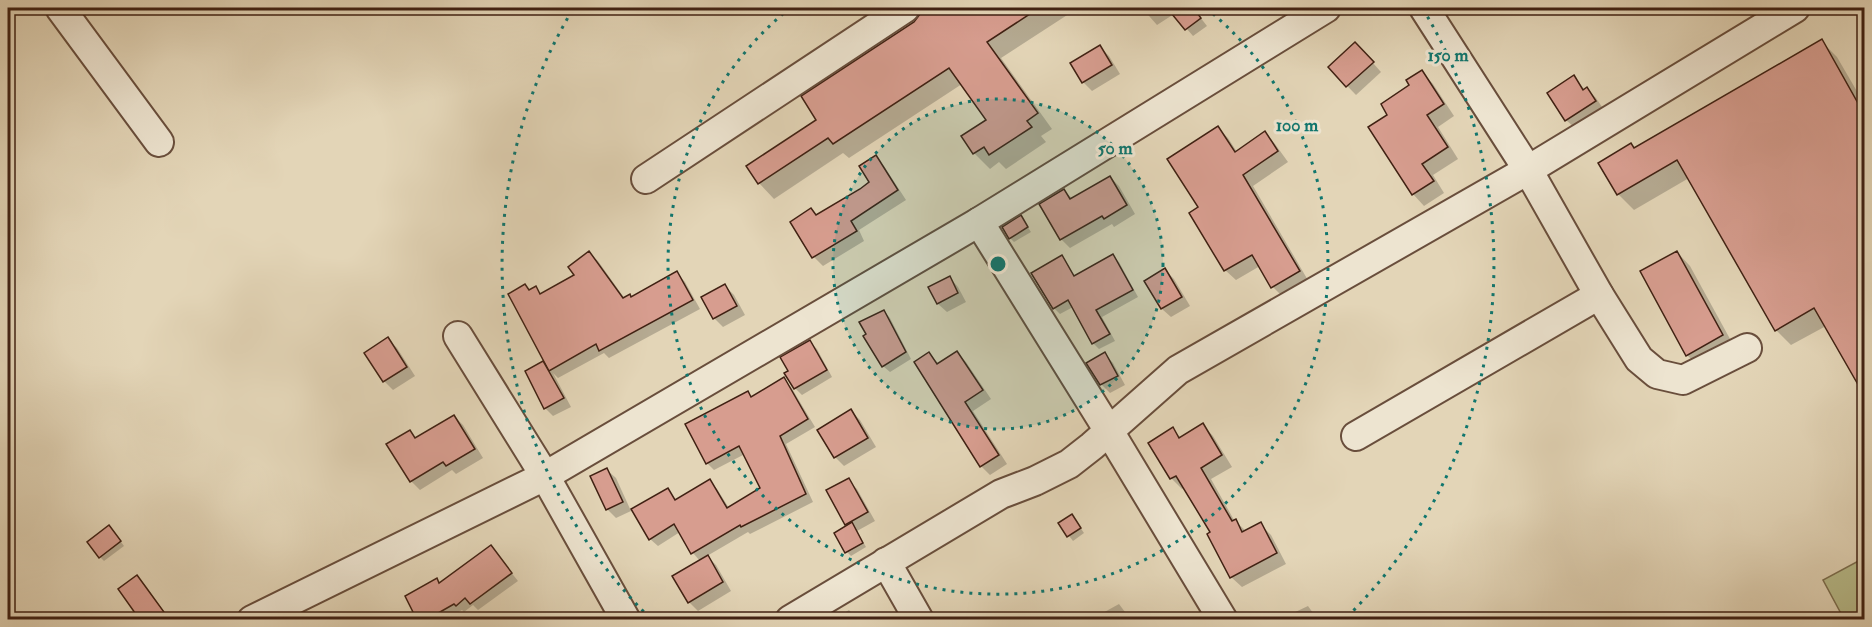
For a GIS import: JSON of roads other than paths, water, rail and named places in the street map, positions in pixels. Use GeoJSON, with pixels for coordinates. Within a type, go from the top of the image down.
{"type":"FeatureCollection","features":[{"type":"Feature","properties":{"kind":"street"},"geometry":{"type":"LineString","coordinates":[[60,8],[159,142]]}},
{"type":"Feature","properties":{"kind":"street"},"geometry":{"type":"LineString","coordinates":[[646,179],[905,8]]}},
{"type":"Feature","properties":{"kind":"street"},"geometry":{"type":"LineString","coordinates":[[252,620],[545,476],[979,222],[1326,8]]}},
{"type":"Feature","properties":{"kind":"street"},"geometry":{"type":"LineString","coordinates":[[1424,8],[1528,170],[1599,295],[1639,359],[1657,374],[1683,380],[1747,348]]}},
{"type":"Feature","properties":{"kind":"street"},"geometry":{"type":"LineString","coordinates":[[790,620],[1001,494],[1035,481],[1069,464],[1178,370],[1528,170],[1795,8]]}},
{"type":"Feature","properties":{"kind":"street"},"geometry":{"type":"LineString","coordinates":[[979,222],[1223,620]]}},
{"type":"Feature","properties":{"kind":"street"},"geometry":{"type":"LineString","coordinates":[[1356,436],[1599,295]]}},
{"type":"Feature","properties":{"kind":"street"},"geometry":{"type":"LineString","coordinates":[[458,336],[545,476],[626,620]]}},
{"type":"Feature","properties":{"kind":"street"},"geometry":{"type":"LineString","coordinates":[[886,562],[919,620]]}}]}
